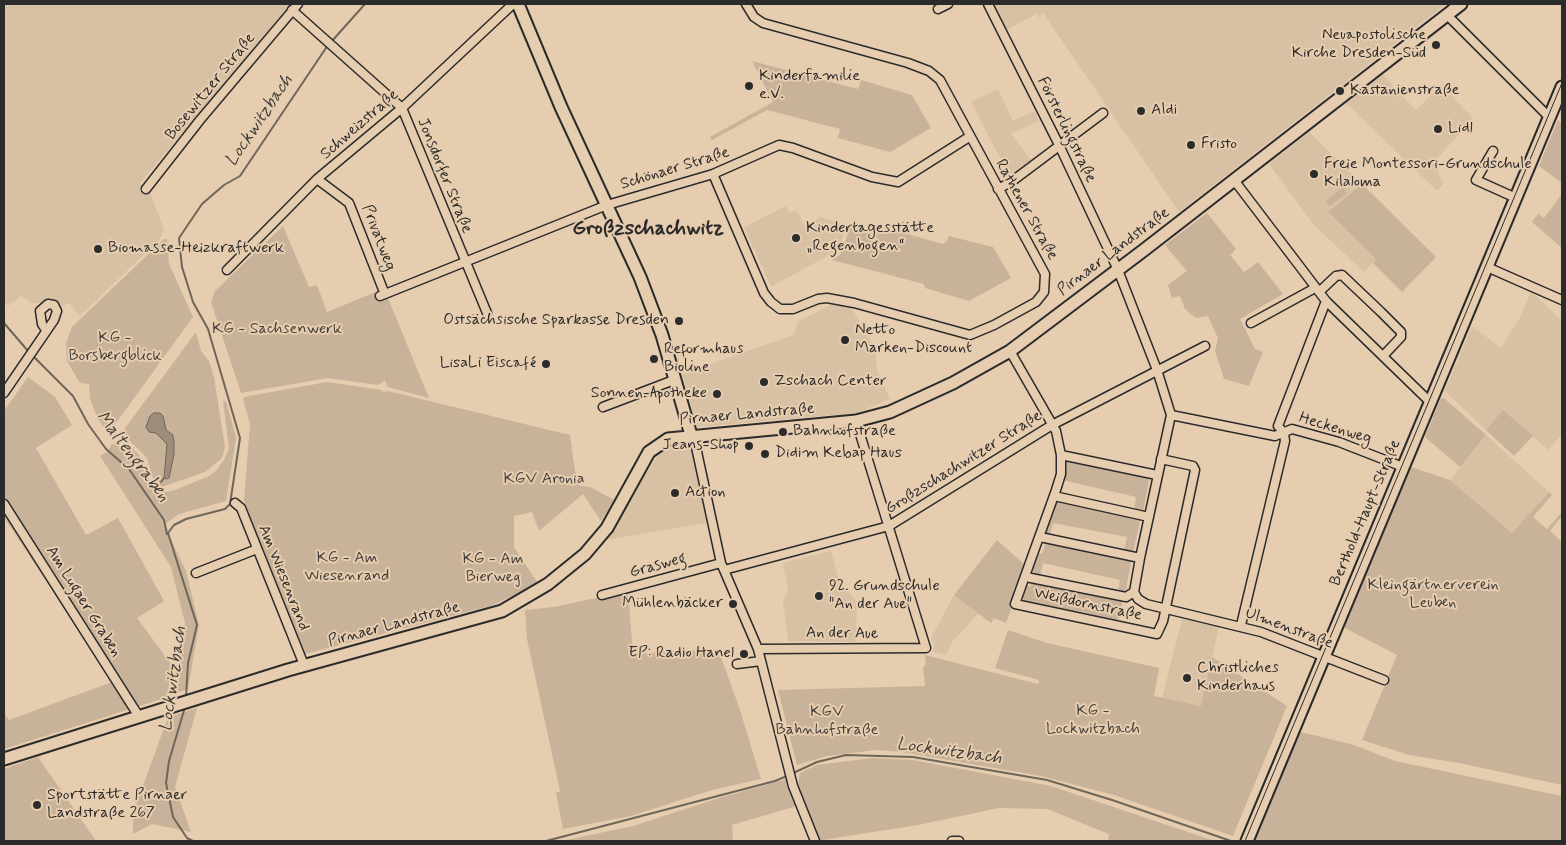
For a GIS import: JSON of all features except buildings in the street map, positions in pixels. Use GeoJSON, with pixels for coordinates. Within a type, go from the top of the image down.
{"type":"FeatureCollection","features":[{"type":"Feature","properties":{"kind":"street","name":"Bosewitzer Straße"},"geometry":{"type":"LineString","coordinates":[[146,189],[200,120],[298,4]]}},
{"type":"Feature","properties":{"kind":"street","name":"Schweizstraße"},"geometry":{"type":"LineString","coordinates":[[227,270],[317,179],[402,108],[513,4]]}},
{"type":"Feature","properties":{"kind":"street"},"geometry":{"type":"LineString","coordinates":[[518,4],[561,107],[640,276],[662,335],[674,380],[696,447],[723,566],[758,649],[793,786],[815,841]]}},
{"type":"Feature","properties":{"kind":"street","name":"Rathener Straße"},"geometry":{"type":"LineString","coordinates":[[713,174],[764,293],[770,302],[780,309],[792,309],[818,299],[827,298],[854,302],[970,335],[994,325],[1036,302],[1044,292],[1045,274],[969,137],[940,80],[930,70],[762,23],[754,17],[746,4]]}},
{"type":"Feature","properties":{"kind":"street"},"geometry":{"type":"LineString","coordinates":[[938,9],[948,4]]}},
{"type":"Feature","properties":{"kind":"street","name":"Försterlingstraße"},"geometry":{"type":"LineString","coordinates":[[988,4],[1059,145],[1118,270]]}},
{"type":"Feature","properties":{"kind":"street","name":"Pirnaer Landstraße"},"geometry":{"type":"LineString","coordinates":[[4,759],[138,715],[304,665],[478,619],[523,601],[567,570],[599,539],[649,452],[668,439],[691,435],[856,421],[890,412],[921,399],[1010,351],[1118,270],[1461,4]]}},
{"type":"Feature","properties":{"kind":"street","name":"Jonsdorfer Straße"},"geometry":{"type":"LineString","coordinates":[[292,10],[402,108],[487,313]]}},
{"type":"Feature","properties":{"kind":"street"},"geometry":{"type":"LineString","coordinates":[[1447,15],[1550,117]]}},
{"type":"Feature","properties":{"kind":"street","name":"Berthold-Haupt-Straße"},"geometry":{"type":"LineString","coordinates":[[1248,839],[1562,87]]}},
{"type":"Feature","properties":{"kind":"street"},"geometry":{"type":"LineString","coordinates":[[998,189],[1011,182],[1103,113]]}},
{"type":"Feature","properties":{"kind":"street","name":"Schönaer Straße"},"geometry":{"type":"LineString","coordinates":[[382,294],[607,204],[713,174],[779,145],[793,148],[872,177],[898,182],[969,137]]}},
{"type":"Feature","properties":{"kind":"street"},"geometry":{"type":"LineString","coordinates":[[1493,151],[1476,180],[1516,198]]}},
{"type":"Feature","properties":{"kind":"street","name":"Privatweg"},"geometry":{"type":"LineString","coordinates":[[317,179],[349,203],[382,294]]}},
{"type":"Feature","properties":{"kind":"street"},"geometry":{"type":"LineString","coordinates":[[1234,180],[1326,301],[1430,402]]}},
{"type":"Feature","properties":{"kind":"street"},"geometry":{"type":"LineString","coordinates":[[1487,267],[1562,300]]}},
{"type":"Feature","properties":{"kind":"street"},"geometry":{"type":"LineString","coordinates":[[1118,270],[1157,370],[1171,415]]}},
{"type":"Feature","properties":{"kind":"street"},"geometry":{"type":"LineString","coordinates":[[1251,323],[1317,290],[1336,276],[1342,275],[1401,332],[1402,337],[1383,356]]}},
{"type":"Feature","properties":{"kind":"street"},"geometry":{"type":"LineString","coordinates":[[1241,625],[1285,441],[1284,434],[1278,426],[1326,301]]}},
{"type":"Feature","properties":{"kind":"street"},"geometry":{"type":"LineString","coordinates":[[4,393],[46,330]]}},
{"type":"Feature","properties":{"kind":"street","name":"Großzschachwitzer Straße"},"geometry":{"type":"LineString","coordinates":[[723,566],[889,526],[1052,425],[1205,346]]}},
{"type":"Feature","properties":{"kind":"street","name":"Weißdornstraße"},"geometry":{"type":"LineString","coordinates":[[1010,351],[1056,432],[1061,455],[1061,474],[1015,604],[1157,634],[1163,621],[1195,470],[1192,466],[1161,459]]}},
{"type":"Feature","properties":{"kind":"street"},"geometry":{"type":"LineString","coordinates":[[604,407],[674,380]]}},
{"type":"Feature","properties":{"kind":"street","name":"Weißdornstraße"},"geometry":{"type":"LineString","coordinates":[[1171,415],[1134,592],[1138,599],[1146,604],[1181,612]]}},
{"type":"Feature","properties":{"kind":"street","name":"Heckenweg"},"geometry":{"type":"LineString","coordinates":[[1171,415],[1276,436],[1292,429],[1338,442],[1403,467]]}},
{"type":"Feature","properties":{"kind":"street"},"geometry":{"type":"LineString","coordinates":[[856,421],[889,526]]}},
{"type":"Feature","properties":{"kind":"street"},"geometry":{"type":"LineString","coordinates":[[1061,455],[1158,475]]}},
{"type":"Feature","properties":{"kind":"street"},"geometry":{"type":"LineString","coordinates":[[1054,496],[1149,517]]}},
{"type":"Feature","properties":{"kind":"street","name":"Am Wiesenrand"},"geometry":{"type":"LineString","coordinates":[[235,503],[240,508],[304,665]]}},
{"type":"Feature","properties":{"kind":"street","name":"Am Lugaer Graben"},"geometry":{"type":"LineString","coordinates":[[4,504],[138,715]]}},
{"type":"Feature","properties":{"kind":"street","name":"An der Aue"},"geometry":{"type":"LineString","coordinates":[[758,649],[926,648],[889,526]]}},
{"type":"Feature","properties":{"kind":"street"},"geometry":{"type":"LineString","coordinates":[[1040,537],[1140,558]]}},
{"type":"Feature","properties":{"kind":"street"},"geometry":{"type":"LineString","coordinates":[[196,573],[257,549]]}},
{"type":"Feature","properties":{"kind":"street","name":"Grasweg"},"geometry":{"type":"LineString","coordinates":[[602,595],[723,566]]}},
{"type":"Feature","properties":{"kind":"street","name":"Weißdornstraße"},"geometry":{"type":"LineString","coordinates":[[1026,577],[1126,597],[1134,592]]}},
{"type":"Feature","properties":{"kind":"street","name":"Ulmenstraße"},"geometry":{"type":"LineString","coordinates":[[1181,612],[1241,625],[1384,680]]}},
{"type":"Feature","properties":{"kind":"street"},"geometry":{"type":"LineString","coordinates":[[737,664],[761,661]]}},
{"type":"Feature","properties":{"kind":"street"},"geometry":{"type":"LineString","coordinates":[[952,841],[958,841]]}},
{"type":"Feature","properties":{"kind":"shaded area"},"geometry":{"type":"Polygon","coordinates":[[[4,4],[291,4],[140,183],[150,192],[164,230],[159,240],[80,316],[69,303],[60,307],[54,303],[31,303],[21,296],[8,306],[4,301],[4,4]]]}},
{"type":"Feature","properties":{"kind":"shaded area"},"geometry":{"type":"Polygon","coordinates":[[[989,4],[1446,4],[1179,212],[1043,13],[1039,18],[1036,14],[1003,32],[989,4]]]}},
{"type":"Feature","properties":{"kind":"shaded area"},"geometry":{"type":"Polygon","coordinates":[[[1383,75],[1416,110],[1441,85],[1473,118],[1436,160],[1437,170],[1443,184],[1437,191],[1346,103],[1383,75]]]}},
{"type":"Feature","properties":{"kind":"shaded area"},"geometry":{"type":"Polygon","coordinates":[[[998,89],[1013,121],[1034,111],[1039,121],[1011,134],[1031,160],[1011,174],[994,147],[971,102],[998,89]]]}},
{"type":"Feature","properties":{"kind":"shaded area","name":"Freie Montessori-Grundschule Kilaloma"},"geometry":{"type":"Polygon","coordinates":[[[1309,132],[1362,184],[1328,212],[1376,259],[1364,272],[1314,225],[1269,164],[1309,132]]]}},
{"type":"Feature","properties":{"kind":"shaded area","name":"Kindertagesstätte „Regenbogen“"},"geometry":{"type":"Polygon","coordinates":[[[786,206],[790,213],[796,210],[805,226],[821,217],[846,224],[840,249],[771,287],[744,227],[786,206]]]}},
{"type":"Feature","properties":{"kind":"shaded area"},"geometry":{"type":"Polygon","coordinates":[[[1531,291],[1562,321],[1562,434],[1548,450],[1503,410],[1486,430],[1445,391],[1472,326],[1501,348],[1521,316],[1531,291]]]}},
{"type":"Feature","properties":{"kind":"shaded area"},"geometry":{"type":"Polygon","coordinates":[[[834,303],[850,305],[876,350],[877,370],[890,399],[856,413],[697,427],[682,374],[793,335],[799,321],[834,303]]]}},
{"type":"Feature","properties":{"kind":"shaded area"},"geometry":{"type":"Polygon","coordinates":[[[154,413],[160,413],[163,416],[166,430],[173,435],[174,454],[169,478],[167,479],[164,478],[167,444],[156,433],[149,432],[146,427],[150,416],[154,413]]]}},
{"type":"Feature","properties":{"kind":"shaded area"},"geometry":{"type":"Polygon","coordinates":[[[1486,435],[1549,492],[1512,533],[1450,480],[1486,435]]]}},
{"type":"Feature","properties":{"kind":"shaded area"},"geometry":{"type":"Polygon","coordinates":[[[689,442],[707,523],[606,540],[661,450],[672,443],[689,442]]]}},
{"type":"Feature","properties":{"kind":"shaded area","name":"92. Grundschule \"An der Aue\""},"geometry":{"type":"Polygon","coordinates":[[[831,551],[840,583],[857,602],[856,642],[788,641],[783,601],[788,591],[783,563],[831,551]]]}},
{"type":"Feature","properties":{"kind":"shaded area"},"geometry":{"type":"Polygon","coordinates":[[[954,595],[979,613],[952,642],[946,655],[932,652],[935,645],[931,638],[954,595]]]}},
{"type":"Feature","properties":{"kind":"shaded area","name":"Christliches Kinderhaus"},"geometry":{"type":"Polygon","coordinates":[[[1182,619],[1219,627],[1201,706],[1162,698],[1182,619]]]}},
{"type":"Feature","properties":{"kind":"green space"},"geometry":{"type":"Polygon","coordinates":[[[752,61],[858,89],[861,80],[912,95],[931,128],[890,152],[838,138],[840,129],[767,110],[712,140],[710,137],[773,102],[752,61]]]}},
{"type":"Feature","properties":{"kind":"green space"},"geometry":{"type":"Polygon","coordinates":[[[1558,120],[1562,124],[1562,183],[1539,166],[1558,120]]]}},
{"type":"Feature","properties":{"kind":"green space"},"geometry":{"type":"Polygon","coordinates":[[[1362,184],[1436,257],[1402,292],[1373,263],[1376,259],[1328,212],[1362,184]]]}},
{"type":"Feature","properties":{"kind":"green space"},"geometry":{"type":"Polygon","coordinates":[[[1343,187],[1347,193],[1330,206],[1326,201],[1343,187]]]}},
{"type":"Feature","properties":{"kind":"green space"},"geometry":{"type":"Polygon","coordinates":[[[1562,194],[1562,248],[1532,222],[1538,214],[1544,218],[1562,194]]]}},
{"type":"Feature","properties":{"kind":"green space"},"geometry":{"type":"Polygon","coordinates":[[[1207,213],[1236,249],[1230,255],[1244,272],[1258,262],[1283,294],[1240,319],[1255,349],[1263,352],[1249,386],[1224,379],[1215,351],[1218,338],[1208,316],[1196,318],[1185,309],[1180,296],[1172,298],[1168,285],[1187,271],[1165,245],[1207,213]]]}},
{"type":"Feature","properties":{"kind":"green space"},"geometry":{"type":"Polygon","coordinates":[[[851,225],[885,234],[893,230],[943,244],[949,236],[993,247],[1011,278],[969,301],[925,288],[924,284],[832,260],[840,255],[851,225]]]}},
{"type":"Feature","properties":{"kind":"green space","name":"KG - Sachsenwerk"},"geometry":{"type":"Polygon","coordinates":[[[283,226],[309,287],[317,285],[327,312],[378,291],[382,300],[388,298],[429,398],[388,387],[385,380],[378,385],[328,378],[241,393],[211,302],[215,291],[283,226]]]}},
{"type":"Feature","properties":{"kind":"green space","name":"KG - Borsbergblick"},"geometry":{"type":"Polygon","coordinates":[[[164,239],[167,239],[169,264],[193,317],[108,434],[97,417],[90,399],[89,384],[80,383],[67,361],[66,344],[72,327],[164,239]]]}},
{"type":"Feature","properties":{"kind":"green space"},"geometry":{"type":"Polygon","coordinates":[[[196,332],[201,351],[209,361],[214,377],[225,447],[222,458],[205,472],[162,487],[153,478],[147,458],[123,431],[196,332]]]}},
{"type":"Feature","properties":{"kind":"green space"},"geometry":{"type":"Polygon","coordinates":[[[28,377],[55,397],[72,425],[36,448],[86,535],[118,518],[164,601],[137,618],[171,664],[168,697],[4,749],[4,713],[9,720],[112,682],[4,517],[4,411],[28,377]]]}},
{"type":"Feature","properties":{"kind":"green space"},"geometry":{"type":"Polygon","coordinates":[[[327,382],[382,390],[383,392],[388,391],[570,435],[575,471],[580,486],[590,487],[614,500],[601,521],[583,494],[539,531],[532,512],[514,516],[514,547],[537,582],[519,593],[490,606],[305,654],[244,501],[250,424],[243,399],[244,397],[327,382]]]}},
{"type":"Feature","properties":{"kind":"green space"},"geometry":{"type":"Polygon","coordinates":[[[1441,398],[1445,399],[1486,435],[1460,467],[1425,437],[1441,398]]]}},
{"type":"Feature","properties":{"kind":"green space"},"geometry":{"type":"Polygon","coordinates":[[[223,401],[226,401],[236,438],[226,501],[179,514],[164,525],[186,571],[199,625],[188,689],[177,693],[185,623],[171,567],[100,456],[107,452],[112,444],[127,445],[139,454],[152,486],[155,490],[161,492],[172,491],[207,477],[215,472],[224,460],[229,448],[223,401]]]}},
{"type":"Feature","properties":{"kind":"green space"},"geometry":{"type":"Polygon","coordinates":[[[1503,410],[1533,436],[1514,456],[1486,430],[1503,410]]]}},
{"type":"Feature","properties":{"kind":"green space"},"geometry":{"type":"Polygon","coordinates":[[[1065,456],[1150,475],[1143,512],[1134,510],[1136,497],[1062,480],[1065,456]]]}},
{"type":"Feature","properties":{"kind":"green space","name":"Kleingärtnerverein Leuben"},"geometry":{"type":"Polygon","coordinates":[[[1411,467],[1450,480],[1512,533],[1549,492],[1552,495],[1533,517],[1547,529],[1562,512],[1562,516],[1550,531],[1562,542],[1562,785],[1459,763],[1409,755],[1362,740],[1397,655],[1345,628],[1344,625],[1411,467]]]}},
{"type":"Feature","properties":{"kind":"green space"},"geometry":{"type":"Polygon","coordinates":[[[1055,497],[1141,516],[1133,553],[1124,551],[1127,537],[1053,523],[1050,535],[1047,535],[1044,530],[1055,497]]]}},
{"type":"Feature","properties":{"kind":"green space"},"geometry":{"type":"Polygon","coordinates":[[[1047,539],[1132,557],[1125,594],[1118,593],[1120,580],[1043,563],[1040,576],[1034,574],[1032,564],[1036,553],[1042,554],[1047,539]]]}},
{"type":"Feature","properties":{"kind":"green space"},"geometry":{"type":"Polygon","coordinates":[[[997,540],[1027,567],[1006,623],[994,618],[991,623],[954,595],[997,540]]]}},
{"type":"Feature","properties":{"kind":"green space"},"geometry":{"type":"Polygon","coordinates":[[[1033,579],[1123,599],[1118,622],[1092,617],[1088,613],[1077,611],[1076,613],[1026,603],[1021,595],[1024,585],[1030,587],[1033,579]]]}},
{"type":"Feature","properties":{"kind":"green space"},"geometry":{"type":"Polygon","coordinates":[[[628,591],[633,654],[718,649],[739,707],[761,779],[712,790],[631,816],[563,829],[556,793],[560,791],[527,639],[525,610],[554,607],[628,591]]]}},
{"type":"Feature","properties":{"kind":"green space","name":"KG - Lockwitzbach"},"geometry":{"type":"Polygon","coordinates":[[[1008,630],[1047,643],[1159,668],[1154,696],[1201,706],[1212,657],[1287,706],[1233,836],[1114,795],[1041,776],[902,752],[876,750],[827,756],[797,765],[778,690],[925,686],[923,668],[926,664],[925,655],[1038,684],[1039,680],[995,668],[1008,630]]]}},
{"type":"Feature","properties":{"kind":"green space"},"geometry":{"type":"Polygon","coordinates":[[[197,708],[175,787],[191,832],[152,824],[133,834],[133,813],[168,717],[197,708]]]}},
{"type":"Feature","properties":{"kind":"green space"},"geometry":{"type":"Polygon","coordinates":[[[1297,731],[1354,745],[1395,761],[1562,796],[1562,841],[1252,841],[1297,731]]]}},
{"type":"Feature","properties":{"kind":"green space","name":"Sportstätte Pirnaer Landstraße 267"},"geometry":{"type":"Polygon","coordinates":[[[38,757],[96,841],[4,841],[4,769],[38,757]]]}},
{"type":"Feature","properties":{"kind":"green space"},"geometry":{"type":"Polygon","coordinates":[[[873,758],[913,760],[1051,786],[1215,841],[1108,841],[1109,834],[1047,809],[999,808],[918,825],[816,841],[798,784],[800,773],[817,765],[873,758]]]}},
{"type":"Feature","properties":{"kind":"green space"},"geometry":{"type":"Polygon","coordinates":[[[787,779],[797,806],[732,825],[733,841],[561,841],[633,826],[719,798],[787,779]]]}},
{"type":"Feature","properties":{"kind":"waterway","name":"Lockwitzbach"},"geometry":{"type":"LineString","coordinates":[[332,41],[365,4]]}},
{"type":"Feature","properties":{"kind":"waterway","name":"Lockwitzbach"},"geometry":{"type":"LineString","coordinates":[[186,697],[188,663],[197,625],[168,533],[174,525],[186,519],[225,509],[230,504],[240,438],[208,329],[193,302],[182,267],[179,238],[202,204],[224,185],[240,176],[328,45]]}},
{"type":"Feature","properties":{"kind":"waterway","name":"Maltengraben"},"geometry":{"type":"LineString","coordinates":[[4,323],[28,351]]}},
{"type":"Feature","properties":{"kind":"waterway","name":"Maltengraben"},"geometry":{"type":"LineString","coordinates":[[33,356],[73,396],[88,424],[106,449],[129,469],[164,520],[167,534]]}},
{"type":"Feature","properties":{"kind":"waterway"},"geometry":{"type":"LineString","coordinates":[[161,482],[164,478]]}},
{"type":"Feature","properties":{"kind":"waterway","name":"Lockwitzbach"},"geometry":{"type":"LineString","coordinates":[[185,707],[169,761],[166,783],[173,817],[187,838],[193,841]]}},
{"type":"Feature","properties":{"kind":"waterway","name":"Lockwitzbach"},"geometry":{"type":"LineString","coordinates":[[791,774],[817,762],[846,755],[913,757],[1047,780],[1231,841]]}},
{"type":"Feature","properties":{"kind":"waterway","name":"Lockwitzbach"},"geometry":{"type":"LineString","coordinates":[[546,841],[775,781],[787,776]]}},
{"type":"Feature","properties":{"kind":"tram line"},"geometry":{"type":"LineString","coordinates":[[1245,841],[1562,83]]}},
{"type":"Feature","properties":{"kind":"place","name":"Neuapostolische Kirche Dresden-Süd"},"geometry":{"type":"Point","coordinates":[1436,45]}},
{"type":"Feature","properties":{"kind":"place","name":"Kinderfamilie e.V."},"geometry":{"type":"Point","coordinates":[749,86]}},
{"type":"Feature","properties":{"kind":"place","name":"Kastanienstraße"},"geometry":{"type":"Point","coordinates":[1340,91]}},
{"type":"Feature","properties":{"kind":"place","name":"Aldi"},"geometry":{"type":"Point","coordinates":[1141,111]}},
{"type":"Feature","properties":{"kind":"place","name":"Lidl"},"geometry":{"type":"Point","coordinates":[1438,129]}},
{"type":"Feature","properties":{"kind":"place","name":"Fristo"},"geometry":{"type":"Point","coordinates":[1191,145]}},
{"type":"Feature","properties":{"kind":"place","name":"Freie Montessori-Grundschule Kilaloma"},"geometry":{"type":"Point","coordinates":[1314,174]}},
{"type":"Feature","properties":{"kind":"place","name":"Kindertagesstätte „Regenbogen“"},"geometry":{"type":"Point","coordinates":[796,238]}},
{"type":"Feature","properties":{"kind":"place","name":"Biomasse-Heizkraftwerk"},"geometry":{"type":"Point","coordinates":[98,249]}},
{"type":"Feature","properties":{"kind":"place","name":"Ostsächsische Sparkasse Dresden"},"geometry":{"type":"Point","coordinates":[679,321]}},
{"type":"Feature","properties":{"kind":"place","name":"Netto Marken-Discount"},"geometry":{"type":"Point","coordinates":[845,340]}},
{"type":"Feature","properties":{"kind":"place","name":"Reformhaus Bioline"},"geometry":{"type":"Point","coordinates":[654,359]}},
{"type":"Feature","properties":{"kind":"place","name":"LisaLi Eiscafé"},"geometry":{"type":"Point","coordinates":[546,364]}},
{"type":"Feature","properties":{"kind":"place","name":"Zschach Center"},"geometry":{"type":"Point","coordinates":[764,382]}},
{"type":"Feature","properties":{"kind":"place","name":"Sonnen-Apotheke"},"geometry":{"type":"Point","coordinates":[717,394]}},
{"type":"Feature","properties":{"kind":"place","name":"Bahnhofstraße"},"geometry":{"type":"Point","coordinates":[783,432]}},
{"type":"Feature","properties":{"kind":"place","name":"Jeans-Shop"},"geometry":{"type":"Point","coordinates":[749,446]}},
{"type":"Feature","properties":{"kind":"place","name":"Didim Kebap Haus"},"geometry":{"type":"Point","coordinates":[765,454]}},
{"type":"Feature","properties":{"kind":"place","name":"Action"},"geometry":{"type":"Point","coordinates":[675,493]}},
{"type":"Feature","properties":{"kind":"place","name":"92. Grundschule \"An der Aue\""},"geometry":{"type":"Point","coordinates":[819,596]}},
{"type":"Feature","properties":{"kind":"place","name":"Mühlenbäcker"},"geometry":{"type":"Point","coordinates":[733,604]}},
{"type":"Feature","properties":{"kind":"place","name":"EP: Radio Hanel"},"geometry":{"type":"Point","coordinates":[744,654]}},
{"type":"Feature","properties":{"kind":"place","name":"Christliches Kinderhaus"},"geometry":{"type":"Point","coordinates":[1187,678]}},
{"type":"Feature","properties":{"kind":"place","name":"Sportstätte Pirnaer Landstraße 267"},"geometry":{"type":"Point","coordinates":[37,805]}},
{"type":"Feature","properties":{"kind":"district","name":"Großzschachwitz"},"geometry":{"type":"Point","coordinates":[648,230]}},
{"type":"Feature","properties":{"kind":"park label","name":"KGV Aronia"},"geometry":{"type":"Point","coordinates":[544,480]}},
{"type":"Feature","properties":{"kind":"park label","name":"KG - Am Wiesenrand"},"geometry":{"type":"Point","coordinates":[347,568]}},
{"type":"Feature","properties":{"kind":"park label","name":"KG - Am Bierweg"},"geometry":{"type":"Point","coordinates":[493,569]}},
{"type":"Feature","properties":{"kind":"park label","name":"KGV Bahnhofstraße"},"geometry":{"type":"Point","coordinates":[827,722]}}]}
